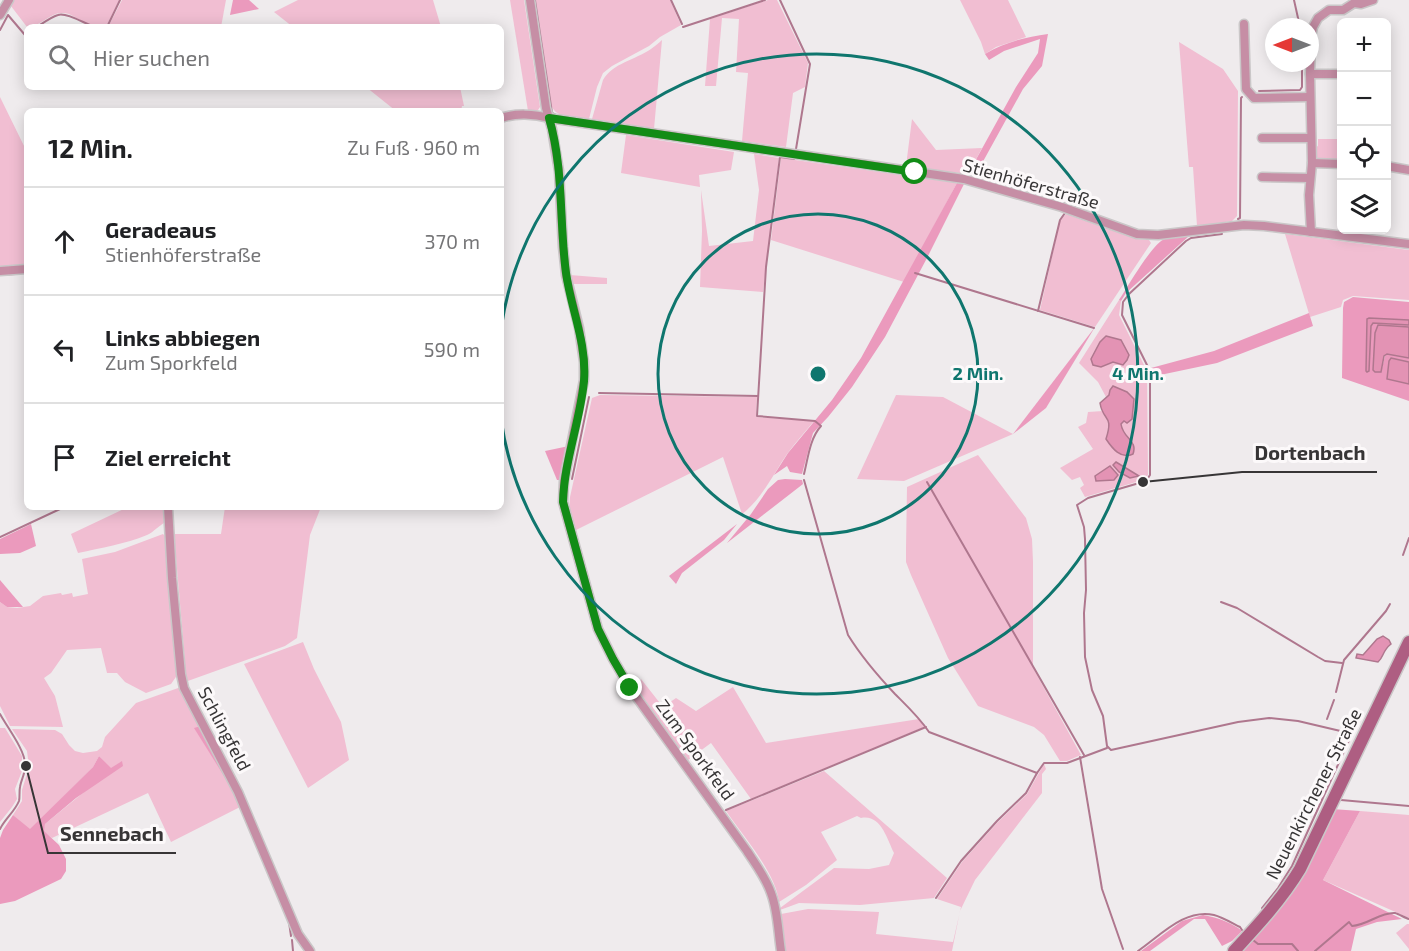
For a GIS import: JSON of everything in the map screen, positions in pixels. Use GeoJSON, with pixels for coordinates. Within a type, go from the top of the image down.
{"type":"FeatureCollection","features":[{"type":"Feature","properties":{"kind":"street"},"geometry":{"type":"LineString","coordinates":[[0,15],[9,0]]}},
{"type":"Feature","properties":{"kind":"street","name":"Zum Sporkfeld"},"geometry":{"type":"LineString","coordinates":[[530,0],[546,108],[559,171],[566,275],[579,327],[584,362],[584,380],[564,481],[563,502],[591,609],[602,639],[630,688],[765,879],[773,900],[781,951]]}},
{"type":"Feature","properties":{"kind":"street"},"geometry":{"type":"LineString","coordinates":[[1311,232],[1308,195],[1312,163],[1310,74],[1313,27],[1318,18],[1329,10],[1343,10],[1354,3],[1361,4],[1373,0]]}},
{"type":"Feature","properties":{"kind":"street"},"geometry":{"type":"LineString","coordinates":[[1244,24],[1246,89],[1254,98],[1310,97]]}},
{"type":"Feature","properties":{"kind":"street"},"geometry":{"type":"LineString","coordinates":[[1310,74],[1337,74]]}},
{"type":"Feature","properties":{"kind":"street","name":"Stienhöferstraße"},"geometry":{"type":"LineString","coordinates":[[504,117],[512,115],[543,116],[964,179],[1062,207],[1137,234],[1158,235],[1244,225],[1409,244]]}},
{"type":"Feature","properties":{"kind":"street"},"geometry":{"type":"LineString","coordinates":[[1262,138],[1311,138]]}},
{"type":"Feature","properties":{"kind":"street"},"geometry":{"type":"LineString","coordinates":[[1312,163],[1337,164]]}},
{"type":"Feature","properties":{"kind":"street"},"geometry":{"type":"LineString","coordinates":[[1391,167],[1409,170]]}},
{"type":"Feature","properties":{"kind":"street"},"geometry":{"type":"LineString","coordinates":[[1262,177],[1310,178]]}},
{"type":"Feature","properties":{"kind":"street"},"geometry":{"type":"LineString","coordinates":[[0,271],[24,269]]}},
{"type":"Feature","properties":{"kind":"street","name":"Schlingfeld"},"geometry":{"type":"LineString","coordinates":[[168,510],[172,578],[184,688],[238,792],[298,934],[310,951]]}},
{"type":"Feature","properties":{"kind":"street","name":"Neuenkirchener Straße"},"geometry":{"type":"LineString","coordinates":[[1234,951],[1287,890],[1300,869],[1409,642]]}},
{"type":"Feature","properties":{"kind":"shaded area"},"geometry":{"type":"Polygon","coordinates":[[[14,0],[119,0],[107,24],[90,24],[71,15],[58,13],[39,24],[25,24],[11,6],[14,0]]]}},
{"type":"Feature","properties":{"kind":"shaded area"},"geometry":{"type":"Polygon","coordinates":[[[122,0],[226,0],[222,24],[110,24],[122,0]]]}},
{"type":"Feature","properties":{"kind":"shaded area"},"geometry":{"type":"Polygon","coordinates":[[[233,0],[249,0],[259,9],[230,15],[233,0]]]}},
{"type":"Feature","properties":{"kind":"shaded area"},"geometry":{"type":"Polygon","coordinates":[[[298,0],[433,0],[440,24],[289,24],[274,12],[298,0]]]}},
{"type":"Feature","properties":{"kind":"shaded area"},"geometry":{"type":"Polygon","coordinates":[[[510,0],[524,0],[540,107],[538,110],[528,111],[510,0]]]}},
{"type":"Feature","properties":{"kind":"shaded area"},"geometry":{"type":"Polygon","coordinates":[[[536,0],[670,0],[681,25],[603,73],[589,119],[568,117],[559,114],[552,107],[536,0]]]}},
{"type":"Feature","properties":{"kind":"shaded area"},"geometry":{"type":"Polygon","coordinates":[[[768,0],[777,0],[808,63],[805,87],[793,93],[786,147],[742,141],[748,73],[736,72],[739,19],[722,18],[716,86],[705,86],[710,19],[768,0]]]}},
{"type":"Feature","properties":{"kind":"shaded area"},"geometry":{"type":"Polygon","coordinates":[[[960,0],[1008,0],[1026,37],[996,47],[985,54],[960,0]]]}},
{"type":"Feature","properties":{"kind":"shaded area"},"geometry":{"type":"Polygon","coordinates":[[[1048,34],[1042,66],[1023,89],[975,176],[968,174],[1016,87],[1038,53],[1040,39],[1004,51],[989,60],[985,54],[1000,46],[1048,34]]]}},
{"type":"Feature","properties":{"kind":"shaded area"},"geometry":{"type":"Polygon","coordinates":[[[662,40],[654,129],[592,119],[603,80],[607,74],[645,53],[662,40]]]}},
{"type":"Feature","properties":{"kind":"shaded area"},"geometry":{"type":"Polygon","coordinates":[[[1179,42],[1223,69],[1238,91],[1237,216],[1232,221],[1197,226],[1193,167],[1189,167],[1179,42]]]}},
{"type":"Feature","properties":{"kind":"shaded area"},"geometry":{"type":"Polygon","coordinates":[[[370,90],[461,90],[464,106],[462,108],[392,108],[370,90]]]}},
{"type":"Feature","properties":{"kind":"shaded area"},"geometry":{"type":"Polygon","coordinates":[[[0,97],[24,146],[24,267],[0,270],[0,97]]]}},
{"type":"Feature","properties":{"kind":"shaded area"},"geometry":{"type":"Polygon","coordinates":[[[912,119],[936,150],[982,148],[968,174],[907,167],[912,119]]]}},
{"type":"Feature","properties":{"kind":"shaded area"},"geometry":{"type":"Polygon","coordinates":[[[626,135],[734,152],[731,170],[699,175],[700,187],[621,173],[626,135]]]}},
{"type":"Feature","properties":{"kind":"shaded area"},"geometry":{"type":"Polygon","coordinates":[[[1318,139],[1337,139],[1337,160],[1318,159],[1316,147],[1318,139]]]}},
{"type":"Feature","properties":{"kind":"shaded area"},"geometry":{"type":"Polygon","coordinates":[[[754,154],[779,158],[763,292],[700,287],[701,190],[709,246],[753,241],[759,190],[754,154]]]}},
{"type":"Feature","properties":{"kind":"shaded area"},"geometry":{"type":"Polygon","coordinates":[[[781,158],[957,183],[904,282],[771,240],[781,158]]]}},
{"type":"Feature","properties":{"kind":"shaded area"},"geometry":{"type":"Polygon","coordinates":[[[957,183],[964,184],[885,337],[852,387],[813,433],[802,474],[790,472],[787,466],[774,475],[788,453],[832,400],[861,358],[957,183]]]}},
{"type":"Feature","properties":{"kind":"shaded area"},"geometry":{"type":"Polygon","coordinates":[[[1066,214],[1136,239],[1149,240],[1151,243],[1095,327],[1040,310],[1060,221],[1066,214]]]}},
{"type":"Feature","properties":{"kind":"shaded area"},"geometry":{"type":"Polygon","coordinates":[[[1285,234],[1409,250],[1409,300],[1353,296],[1343,300],[1341,307],[1310,317],[1285,234]]]}},
{"type":"Feature","properties":{"kind":"shaded area"},"geometry":{"type":"Polygon","coordinates":[[[1189,236],[1126,293],[1121,301],[1119,300],[1147,256],[1160,242],[1171,237],[1189,236]]]}},
{"type":"Feature","properties":{"kind":"shaded area"},"geometry":{"type":"Polygon","coordinates":[[[570,275],[607,278],[607,284],[571,284],[570,275]]]}},
{"type":"Feature","properties":{"kind":"shaded area"},"geometry":{"type":"Polygon","coordinates":[[[1353,297],[1409,302],[1409,320],[1367,319],[1366,371],[1371,325],[1373,323],[1409,325],[1409,327],[1378,325],[1381,372],[1387,354],[1409,358],[1409,362],[1391,358],[1387,378],[1409,384],[1409,401],[1342,378],[1343,308],[1344,302],[1353,297]]]}},
{"type":"Feature","properties":{"kind":"shaded area"},"geometry":{"type":"Polygon","coordinates":[[[1119,300],[1121,301],[1119,315],[1147,371],[1148,475],[1143,480],[1085,497],[1080,488],[1084,485],[1080,477],[1072,480],[1060,468],[1093,449],[1078,427],[1086,423],[1088,412],[1103,411],[1109,425],[1106,439],[1134,444],[1123,432],[1121,423],[1124,421],[1109,395],[1106,397],[1098,382],[1079,363],[1119,300]]]}},
{"type":"Feature","properties":{"kind":"shaded area"},"geometry":{"type":"Polygon","coordinates":[[[1309,313],[1313,326],[1217,363],[1160,375],[1151,368],[1214,351],[1309,313]]]}},
{"type":"Feature","properties":{"kind":"shaded area"},"geometry":{"type":"Polygon","coordinates":[[[1367,319],[1409,320],[1409,325],[1373,323],[1369,371],[1367,372],[1367,319]]]}},
{"type":"Feature","properties":{"kind":"shaded area"},"geometry":{"type":"Polygon","coordinates":[[[1378,325],[1409,327],[1409,358],[1387,354],[1384,356],[1381,372],[1375,372],[1373,370],[1375,333],[1378,325]]]}},
{"type":"Feature","properties":{"kind":"shaded area"},"geometry":{"type":"Polygon","coordinates":[[[1095,327],[1046,408],[1013,434],[1095,327]]]}},
{"type":"Feature","properties":{"kind":"shaded area"},"geometry":{"type":"Polygon","coordinates":[[[1106,336],[1121,340],[1129,355],[1123,365],[1113,362],[1101,367],[1093,365],[1091,359],[1106,336]]]}},
{"type":"Feature","properties":{"kind":"shaded area"},"geometry":{"type":"Polygon","coordinates":[[[1391,358],[1409,362],[1409,384],[1387,379],[1391,358]]]}},
{"type":"Feature","properties":{"kind":"shaded area"},"geometry":{"type":"Polygon","coordinates":[[[1113,386],[1127,392],[1134,399],[1132,419],[1121,424],[1124,433],[1134,446],[1133,454],[1125,455],[1117,452],[1106,439],[1109,426],[1100,403],[1109,395],[1113,386]]]}},
{"type":"Feature","properties":{"kind":"shaded area"},"geometry":{"type":"Polygon","coordinates":[[[600,395],[757,397],[756,417],[814,421],[787,454],[761,494],[742,514],[723,457],[574,531],[569,512],[570,497],[592,398],[600,395]]]}},
{"type":"Feature","properties":{"kind":"shaded area"},"geometry":{"type":"Polygon","coordinates":[[[896,395],[943,397],[1013,434],[904,481],[857,479],[896,395]]]}},
{"type":"Feature","properties":{"kind":"shaded area"},"geometry":{"type":"Polygon","coordinates":[[[569,446],[561,480],[557,480],[545,451],[569,446]]]}},
{"type":"Feature","properties":{"kind":"shaded area"},"geometry":{"type":"Polygon","coordinates":[[[978,455],[1026,518],[1032,539],[1033,668],[1081,755],[1067,761],[1060,761],[1044,735],[1034,727],[978,706],[948,658],[906,562],[907,487],[978,455]]]}},
{"type":"Feature","properties":{"kind":"shaded area"},"geometry":{"type":"Polygon","coordinates":[[[1116,462],[1139,476],[1130,478],[1119,472],[1113,465],[1116,462]]]}},
{"type":"Feature","properties":{"kind":"shaded area"},"geometry":{"type":"Polygon","coordinates":[[[1110,466],[1118,475],[1114,480],[1096,481],[1095,476],[1110,466]]]}},
{"type":"Feature","properties":{"kind":"shaded area"},"geometry":{"type":"Polygon","coordinates":[[[778,480],[802,480],[803,484],[727,543],[768,489],[778,480]]]}},
{"type":"Feature","properties":{"kind":"shaded area"},"geometry":{"type":"Polygon","coordinates":[[[122,510],[165,510],[166,522],[150,534],[113,546],[78,553],[71,534],[122,510]]]}},
{"type":"Feature","properties":{"kind":"shaded area"},"geometry":{"type":"Polygon","coordinates":[[[225,510],[320,510],[310,535],[297,638],[285,646],[185,682],[174,534],[221,534],[225,510]]]}},
{"type":"Feature","properties":{"kind":"shaded area"},"geometry":{"type":"Polygon","coordinates":[[[31,524],[36,546],[20,553],[0,554],[0,539],[31,524]]]}},
{"type":"Feature","properties":{"kind":"shaded area"},"geometry":{"type":"Polygon","coordinates":[[[737,524],[724,540],[682,573],[676,584],[669,576],[737,524]]]}},
{"type":"Feature","properties":{"kind":"shaded area"},"geometry":{"type":"Polygon","coordinates":[[[163,534],[166,537],[178,674],[171,684],[146,693],[125,682],[117,673],[107,673],[101,648],[67,650],[51,673],[44,678],[55,696],[63,727],[10,726],[0,706],[0,602],[7,607],[17,608],[30,606],[43,596],[72,593],[73,597],[88,594],[82,559],[115,552],[163,534]]]}},
{"type":"Feature","properties":{"kind":"shaded area"},"geometry":{"type":"Polygon","coordinates":[[[0,580],[23,607],[7,607],[0,602],[0,580]]]}},
{"type":"Feature","properties":{"kind":"shaded area"},"geometry":{"type":"Polygon","coordinates":[[[1383,636],[1391,644],[1378,662],[1356,658],[1357,654],[1363,655],[1377,639],[1383,636]]]}},
{"type":"Feature","properties":{"kind":"shaded area"},"geometry":{"type":"Polygon","coordinates":[[[303,642],[341,722],[349,760],[308,788],[244,664],[303,642]]]}},
{"type":"Feature","properties":{"kind":"shaded area"},"geometry":{"type":"Polygon","coordinates":[[[641,679],[663,707],[676,698],[696,711],[733,687],[766,743],[919,719],[924,727],[751,799],[711,743],[688,760],[638,690],[641,679]]]}},
{"type":"Feature","properties":{"kind":"shaded area"},"geometry":{"type":"Polygon","coordinates":[[[181,687],[242,806],[171,842],[148,793],[52,838],[43,831],[45,824],[122,761],[111,769],[99,756],[93,767],[30,830],[13,815],[22,801],[22,790],[29,767],[27,751],[12,729],[55,730],[62,734],[75,751],[83,753],[97,751],[102,747],[105,737],[136,703],[181,687]]]}},
{"type":"Feature","properties":{"kind":"shaded area"},"geometry":{"type":"Polygon","coordinates":[[[201,726],[239,800],[194,728],[201,726]]]}},
{"type":"Feature","properties":{"kind":"shaded area"},"geometry":{"type":"Polygon","coordinates":[[[0,728],[5,728],[22,756],[22,771],[15,789],[17,799],[0,822],[0,728]]]}},
{"type":"Feature","properties":{"kind":"shaded area"},"geometry":{"type":"Polygon","coordinates":[[[99,756],[111,768],[122,761],[123,766],[76,798],[45,824],[44,831],[59,845],[66,859],[66,871],[61,879],[15,901],[0,904],[0,838],[13,815],[30,829],[93,767],[99,756]]]}},
{"type":"Feature","properties":{"kind":"shaded area"},"geometry":{"type":"Polygon","coordinates":[[[1044,764],[1046,769],[1042,774],[1042,793],[975,880],[960,911],[961,907],[937,899],[962,862],[1027,794],[1044,764]]]}},
{"type":"Feature","properties":{"kind":"shaded area"},"geometry":{"type":"Polygon","coordinates":[[[824,771],[947,878],[934,898],[860,905],[799,903],[780,910],[834,868],[869,869],[889,865],[894,853],[886,835],[874,820],[857,816],[821,832],[837,860],[806,885],[779,902],[772,879],[726,811],[824,771]]]}},
{"type":"Feature","properties":{"kind":"shaded area"},"geometry":{"type":"Polygon","coordinates":[[[1332,809],[1360,811],[1323,880],[1402,919],[1377,922],[1356,929],[1351,951],[1240,951],[1332,809]]]}},
{"type":"Feature","properties":{"kind":"shaded area"},"geometry":{"type":"Polygon","coordinates":[[[1360,811],[1409,815],[1409,918],[1323,880],[1360,811]]]}},
{"type":"Feature","properties":{"kind":"shaded area"},"geometry":{"type":"Polygon","coordinates":[[[808,909],[879,912],[876,934],[953,942],[959,914],[952,951],[786,951],[781,914],[808,909]]]}},
{"type":"Feature","properties":{"kind":"shaded area"},"geometry":{"type":"Polygon","coordinates":[[[1203,915],[1234,925],[1242,931],[1232,941],[1222,946],[1205,919],[1194,919],[1150,951],[1141,951],[1182,921],[1203,915]]]}},
{"type":"Feature","properties":{"kind":"shaded area"},"geometry":{"type":"Polygon","coordinates":[[[1409,924],[1409,949],[1396,933],[1409,924]]]}},
{"type":"Feature","properties":{"kind":"waterway"},"geometry":{"type":"LineString","coordinates":[[108,24],[120,0]]}},
{"type":"Feature","properties":{"kind":"waterway"},"geometry":{"type":"LineString","coordinates":[[535,0],[552,113],[556,115]]}},
{"type":"Feature","properties":{"kind":"waterway"},"geometry":{"type":"LineString","coordinates":[[671,0],[682,24]]}},
{"type":"Feature","properties":{"kind":"waterway"},"geometry":{"type":"LineString","coordinates":[[683,27],[765,0]]}},
{"type":"Feature","properties":{"kind":"waterway"},"geometry":{"type":"LineString","coordinates":[[780,0],[810,64],[796,149]]}},
{"type":"Feature","properties":{"kind":"waterway"},"geometry":{"type":"LineString","coordinates":[[1294,0],[1298,18]]}},
{"type":"Feature","properties":{"kind":"waterway"},"geometry":{"type":"LineString","coordinates":[[0,30],[8,15],[24,34]]}},
{"type":"Feature","properties":{"kind":"waterway"},"geometry":{"type":"LineString","coordinates":[[42,24],[58,15],[71,17],[88,24]]}},
{"type":"Feature","properties":{"kind":"waterway"},"geometry":{"type":"LineString","coordinates":[[1259,91],[1300,90],[1302,72]]}},
{"type":"Feature","properties":{"kind":"waterway"},"geometry":{"type":"LineString","coordinates":[[1238,219],[1240,218],[1242,97]]}},
{"type":"Feature","properties":{"kind":"waterway"},"geometry":{"type":"LineString","coordinates":[[794,159],[780,157],[766,267],[757,416],[815,421],[821,426],[812,442],[804,474]]}},
{"type":"Feature","properties":{"kind":"waterway"},"geometry":{"type":"LineString","coordinates":[[1038,311],[1060,220],[1065,213]]}},
{"type":"Feature","properties":{"kind":"waterway"},"geometry":{"type":"LineString","coordinates":[[1222,234],[1191,238],[1186,241],[1123,302],[1122,315],[1150,371],[1150,475],[1146,481],[1088,498],[1077,505],[1085,539],[1085,657],[1092,690],[1103,716],[1107,746],[1111,750],[1238,722],[1269,718],[1298,721],[1349,733],[1351,736],[1292,866],[1262,908]]}},
{"type":"Feature","properties":{"kind":"waterway"},"geometry":{"type":"LineString","coordinates":[[915,273],[1094,328]]}},
{"type":"Feature","properties":{"kind":"waterway"},"geometry":{"type":"LineString","coordinates":[[0,275],[15,274]]}},
{"type":"Feature","properties":{"kind":"waterway"},"geometry":{"type":"LineString","coordinates":[[599,393],[758,396]]}},
{"type":"Feature","properties":{"kind":"waterway"},"geometry":{"type":"LineString","coordinates":[[572,479],[589,397]]}},
{"type":"Feature","properties":{"kind":"waterway"},"geometry":{"type":"LineString","coordinates":[[804,480],[848,635],[876,673],[929,732],[1037,773],[1044,763],[1067,763],[1107,748]]}},
{"type":"Feature","properties":{"kind":"waterway"},"geometry":{"type":"LineString","coordinates":[[927,482],[1084,755]]}},
{"type":"Feature","properties":{"kind":"waterway"},"geometry":{"type":"LineString","coordinates":[[0,537],[58,510]]}},
{"type":"Feature","properties":{"kind":"waterway"},"geometry":{"type":"LineString","coordinates":[[1403,555],[1409,538]]}},
{"type":"Feature","properties":{"kind":"waterway"},"geometry":{"type":"LineString","coordinates":[[1221,602],[1237,608],[1325,661],[1342,663]]}},
{"type":"Feature","properties":{"kind":"waterway"},"geometry":{"type":"LineString","coordinates":[[1336,692],[1344,660],[1390,604]]}},
{"type":"Feature","properties":{"kind":"waterway"},"geometry":{"type":"LineString","coordinates":[[1340,799],[1405,664]]}},
{"type":"Feature","properties":{"kind":"waterway"},"geometry":{"type":"LineString","coordinates":[[1327,719],[1334,700]]}},
{"type":"Feature","properties":{"kind":"waterway"},"geometry":{"type":"LineString","coordinates":[[0,714],[19,745],[25,767],[19,801],[0,829]]}},
{"type":"Feature","properties":{"kind":"waterway"},"geometry":{"type":"LineString","coordinates":[[726,810],[926,727]]}},
{"type":"Feature","properties":{"kind":"waterway"},"geometry":{"type":"LineString","coordinates":[[1080,757],[1102,889],[1123,949]]}},
{"type":"Feature","properties":{"kind":"waterway"},"geometry":{"type":"LineString","coordinates":[[936,898],[961,861],[1026,793],[1037,773]]}},
{"type":"Feature","properties":{"kind":"waterway"},"geometry":{"type":"LineString","coordinates":[[1341,800],[1409,806]]}},
{"type":"Feature","properties":{"kind":"waterway"},"geometry":{"type":"LineString","coordinates":[[1315,951],[1349,922],[1352,926],[1358,925],[1390,913],[1409,919]]}},
{"type":"Feature","properties":{"kind":"waterway"},"geometry":{"type":"LineString","coordinates":[[1138,951],[1173,925],[1193,916],[1214,915],[1242,930]]}},
{"type":"Feature","properties":{"kind":"waterway"},"geometry":{"type":"LineString","coordinates":[[289,922],[291,936]]}},
{"type":"Feature","properties":{"kind":"waterway"},"geometry":{"type":"LineString","coordinates":[[292,940],[293,951]]}},
{"type":"Feature","properties":{"kind":"waterway"},"geometry":{"type":"LineString","coordinates":[[1253,940],[1258,944],[1292,944],[1298,951]]}},
{"type":"Feature","properties":{"kind":"place","name":"Dortenbach"},"geometry":{"type":"Point","coordinates":[1143,482]}},
{"type":"Feature","properties":{"kind":"place","name":"Sennebach"},"geometry":{"type":"Point","coordinates":[26,766]}},
{"type":"Feature","properties":{"kind":"route"},"geometry":{"type":"LineString","coordinates":[[630,688],[613,659],[594,618],[563,502],[564,481],[584,380],[584,362],[579,327],[566,275],[559,171],[549,118],[915,172]]}}]}
